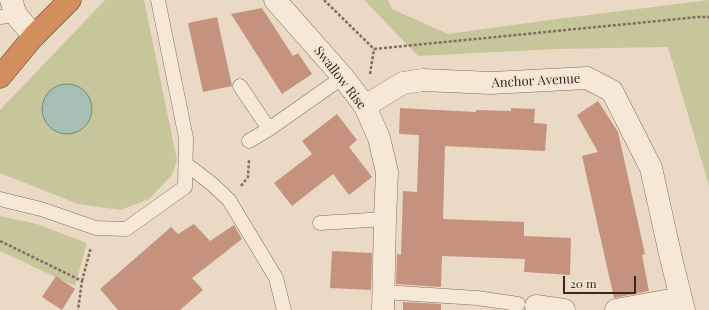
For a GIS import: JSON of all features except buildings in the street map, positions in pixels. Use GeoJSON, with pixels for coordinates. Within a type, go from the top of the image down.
{"type":"FeatureCollection","features":[{"type":"Feature","properties":{"kind":"highway"},"geometry":{"type":"LineString","coordinates":[[0,77],[34,36],[70,0]]}},
{"type":"Feature","properties":{"kind":"street","name":"Swallow Rise"},"geometry":{"type":"LineString","coordinates":[[275,0],[343,77],[365,106],[379,138],[387,172],[383,301]]}},
{"type":"Feature","properties":{"kind":"street"},"geometry":{"type":"LineString","coordinates":[[9,10],[34,36]]}},
{"type":"Feature","properties":{"kind":"street","name":"Anchor Avenue"},"geometry":{"type":"LineString","coordinates":[[365,106],[403,83],[423,80],[490,84],[587,78],[612,91],[651,168],[682,304],[616,310]]}},
{"type":"Feature","properties":{"kind":"street"},"geometry":{"type":"LineString","coordinates":[[527,305],[564,310]]}},
{"type":"Feature","properties":{"kind":"lane"},"geometry":{"type":"LineString","coordinates":[[0,199],[41,209],[96,228],[126,229],[184,187],[186,138],[158,0]]}},
{"type":"Feature","properties":{"kind":"lane"},"geometry":{"type":"LineString","coordinates":[[249,141],[269,129],[343,77]]}},
{"type":"Feature","properties":{"kind":"lane"},"geometry":{"type":"LineString","coordinates":[[240,86],[269,129]]}},
{"type":"Feature","properties":{"kind":"lane"},"geometry":{"type":"LineString","coordinates":[[186,164],[212,184],[229,200],[276,278],[284,310]]}},
{"type":"Feature","properties":{"kind":"lane"},"geometry":{"type":"LineString","coordinates":[[320,223],[385,220]]}},
{"type":"Feature","properties":{"kind":"lane"},"geometry":{"type":"LineString","coordinates":[[383,301],[477,298],[527,305]]}},
{"type":"Feature","properties":{"kind":"path"},"geometry":{"type":"LineString","coordinates":[[324,0],[374,48],[698,17],[709,18]]}},
{"type":"Feature","properties":{"kind":"path"},"geometry":{"type":"LineString","coordinates":[[229,200],[248,177],[249,141]]}},
{"type":"Feature","properties":{"kind":"path"},"geometry":{"type":"LineString","coordinates":[[78,310],[82,281],[96,228]]}},
{"type":"Feature","properties":{"kind":"path"},"geometry":{"type":"LineString","coordinates":[[0,241],[82,281]]}},
{"type":"Feature","properties":{"kind":"green space"},"geometry":{"type":"Polygon","coordinates":[[[105,0],[144,0],[177,160],[172,175],[149,199],[121,210],[78,204],[0,173],[0,110],[105,0]]]}},
{"type":"Feature","properties":{"kind":"green space"},"geometry":{"type":"Polygon","coordinates":[[[364,0],[388,0],[392,9],[448,34],[709,0],[709,186],[668,47],[556,49],[418,56],[364,0]]]}},
{"type":"Feature","properties":{"kind":"green space"},"geometry":{"type":"Polygon","coordinates":[[[0,216],[37,224],[87,243],[75,286],[0,251],[0,216]]]}},
{"type":"Feature","properties":{"kind":"shaded area"},"geometry":{"type":"Polygon","coordinates":[[[67,84],[76,86],[85,91],[90,100],[92,109],[90,118],[85,127],[76,132],[67,134],[58,132],[49,127],[44,118],[42,109],[44,100],[49,91],[58,86],[67,84]]]}}]}
